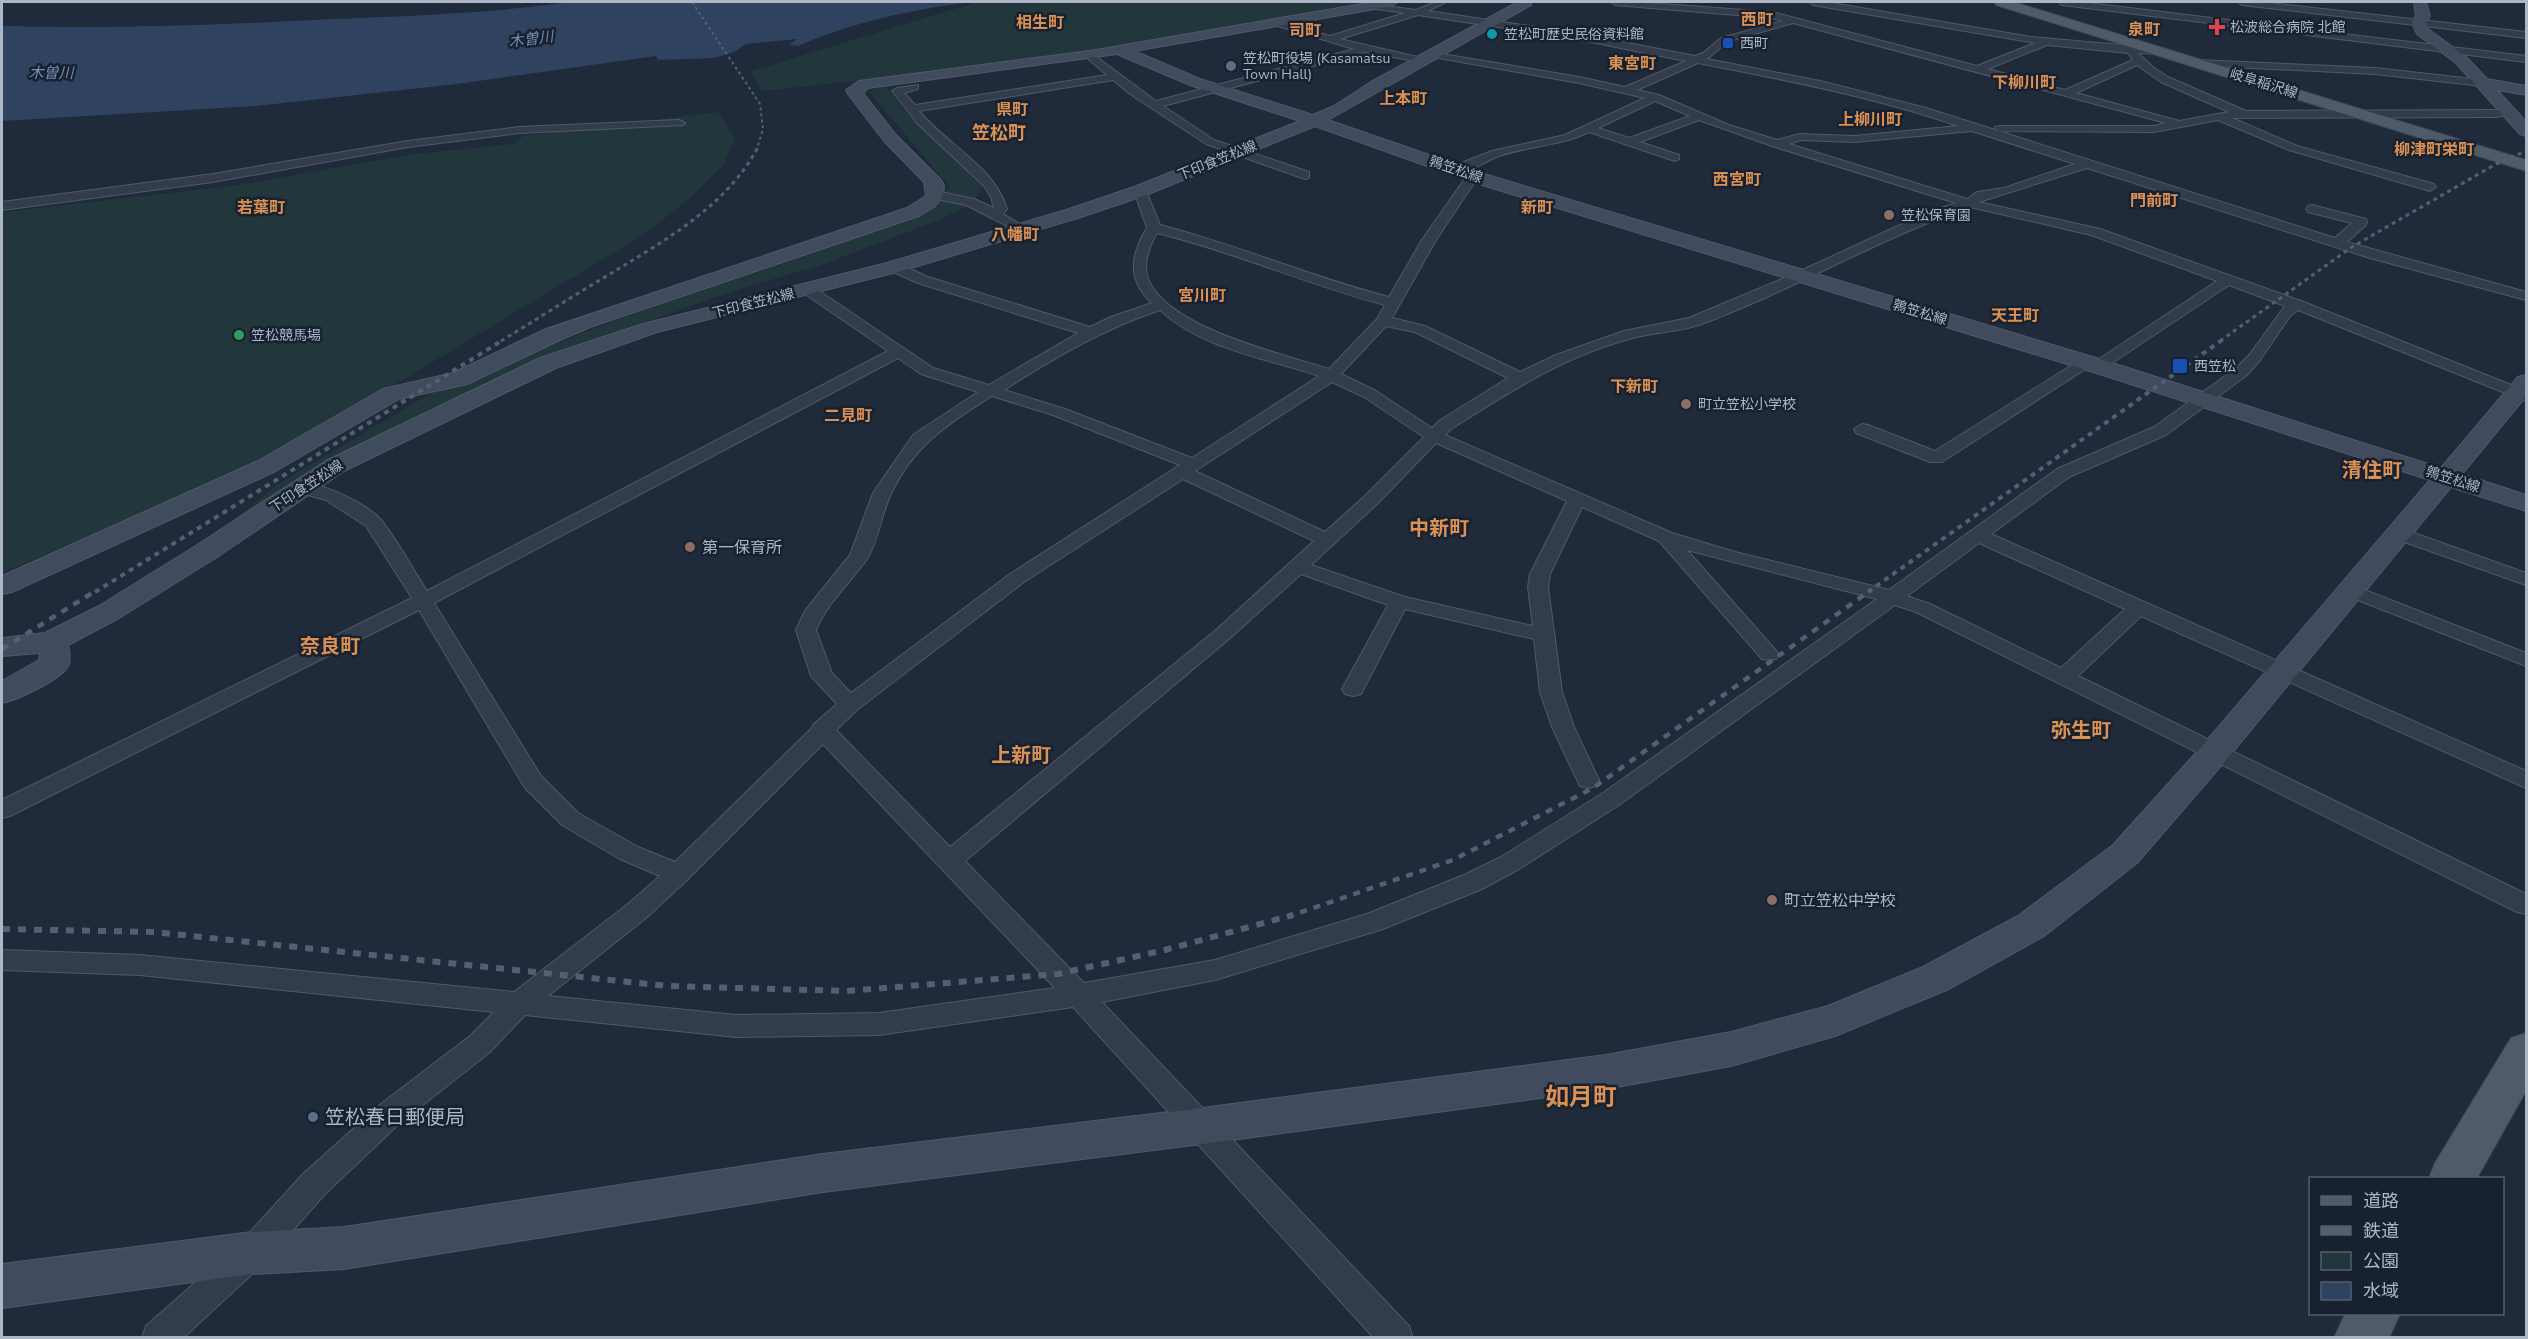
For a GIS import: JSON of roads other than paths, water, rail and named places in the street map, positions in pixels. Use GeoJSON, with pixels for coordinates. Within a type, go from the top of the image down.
{"type":"FeatureCollection","features":[{"type":"Feature","properties":{"kind":"main road","name":"岐阜稲沢線"},"geometry":{"type":"LineString","coordinates":[[2001,2],[2526,166]]}},
{"type":"Feature","properties":{"kind":"main road"},"geometry":{"type":"LineString","coordinates":[[2453,1177],[2526,1051]]}},
{"type":"Feature","properties":{"kind":"main road"},"geometry":{"type":"LineString","coordinates":[[2360,1338],[2373,1315]]}},
{"type":"Feature","properties":{"kind":"street"},"geometry":{"type":"LineString","coordinates":[[2,586],[267,466],[392,394],[459,379],[554,334],[699,282],[913,212],[932,202],[936,195],[936,186],[932,180],[890,138],[854,90],[864,84],[1005,68],[1090,55],[1392,2]]}},
{"type":"Feature","properties":{"kind":"street"},"geometry":{"type":"LineString","coordinates":[[1328,40],[1416,13],[1442,2]]}},
{"type":"Feature","properties":{"kind":"street","name":"下印食笠松線"},"geometry":{"type":"LineString","coordinates":[[2,647],[52,641],[109,612],[334,466],[548,363],[650,328],[894,267],[1140,191],[1314,120],[1526,2]]}},
{"type":"Feature","properties":{"kind":"street"},"geometry":{"type":"LineString","coordinates":[[1616,2],[1722,7],[1772,15],[2183,124]]}},
{"type":"Feature","properties":{"kind":"street"},"geometry":{"type":"LineString","coordinates":[[1813,2],[1960,29],[2135,56],[2158,77],[2245,114]]}},
{"type":"Feature","properties":{"kind":"street"},"geometry":{"type":"LineString","coordinates":[[1628,90],[1707,55],[1721,37],[1796,21],[1868,2]]}},
{"type":"Feature","properties":{"kind":"street"},"geometry":{"type":"LineString","coordinates":[[2062,2],[2173,12],[2526,59]]}},
{"type":"Feature","properties":{"kind":"street"},"geometry":{"type":"LineString","coordinates":[[2242,2],[2526,35]]}},
{"type":"Feature","properties":{"kind":"street"},"geometry":{"type":"LineString","coordinates":[[2419,22],[2423,16],[2421,2]]}},
{"type":"Feature","properties":{"kind":"street"},"geometry":{"type":"LineString","coordinates":[[1372,6],[1582,38],[1693,61],[1779,74],[1820,84],[1922,110],[2338,243],[2526,296]]}},
{"type":"Feature","properties":{"kind":"street"},"geometry":{"type":"LineString","coordinates":[[1720,24],[1722,7]]}},
{"type":"Feature","properties":{"kind":"street"},"geometry":{"type":"LineString","coordinates":[[2,1286],[252,1253],[344,1248],[823,1173],[1202,1126],[1606,1072],[1731,1049],[1834,1020],[1936,978],[2031,926],[2125,854],[2216,752],[2400,534],[2445,477],[2523,390],[2296,304],[2226,281],[2095,232],[1969,203],[1775,144],[1655,97],[1628,90],[1365,50],[1274,22]]}},
{"type":"Feature","properties":{"kind":"street"},"geometry":{"type":"LineString","coordinates":[[2419,22],[2422,31],[2461,60],[2526,131]]}},
{"type":"Feature","properties":{"kind":"street"},"geometry":{"type":"LineString","coordinates":[[1938,36],[1960,29]]}},
{"type":"Feature","properties":{"kind":"street"},"geometry":{"type":"LineString","coordinates":[[1900,49],[1917,42]]}},
{"type":"Feature","properties":{"kind":"street"},"geometry":{"type":"LineString","coordinates":[[1977,70],[2047,42]]}},
{"type":"Feature","properties":{"kind":"street","name":"鶉笠松線"},"geometry":{"type":"LineString","coordinates":[[1119,50],[1217,90],[1314,120],[1475,177],[2091,364],[2526,503]]}},
{"type":"Feature","properties":{"kind":"street"},"geometry":{"type":"LineString","coordinates":[[1155,105],[1365,50]]}},
{"type":"Feature","properties":{"kind":"street"},"geometry":{"type":"LineString","coordinates":[[2067,93],[2135,56],[2163,51]]}},
{"type":"Feature","properties":{"kind":"street"},"geometry":{"type":"LineString","coordinates":[[1090,55],[1113,77],[1210,142],[1305,176]]}},
{"type":"Feature","properties":{"kind":"street"},"geometry":{"type":"LineString","coordinates":[[2199,63],[2375,71],[2526,90]]}},
{"type":"Feature","properties":{"kind":"street"},"geometry":{"type":"LineString","coordinates":[[912,109],[1113,77]]}},
{"type":"Feature","properties":{"kind":"street"},"geometry":{"type":"LineString","coordinates":[[914,87],[897,91],[948,146],[977,170],[1000,201],[1001,209],[995,214]]}},
{"type":"Feature","properties":{"kind":"street"},"geometry":{"type":"LineString","coordinates":[[1455,170],[1496,153],[1568,138],[1655,97]]}},
{"type":"Feature","properties":{"kind":"street"},"geometry":{"type":"LineString","coordinates":[[1775,144],[1800,137],[1854,139],[1974,128],[2154,129],[2245,114],[2497,114],[2509,112]]}},
{"type":"Feature","properties":{"kind":"street"},"geometry":{"type":"LineString","coordinates":[[1632,141],[1700,116]]}},
{"type":"Feature","properties":{"kind":"street"},"geometry":{"type":"LineString","coordinates":[[2219,117],[2293,148],[2430,187]]}},
{"type":"Feature","properties":{"kind":"street"},"geometry":{"type":"LineString","coordinates":[[2,206],[213,178],[408,144],[519,130],[679,123]]}},
{"type":"Feature","properties":{"kind":"street"},"geometry":{"type":"LineString","coordinates":[[1590,129],[1632,141],[1674,157]]}},
{"type":"Feature","properties":{"kind":"street"},"geometry":{"type":"LineString","coordinates":[[949,861],[1223,634],[1372,499],[1433,435],[1520,378],[1561,358],[1629,334],[1693,322],[1801,276],[1931,216],[1969,203],[1982,195],[2006,191],[2088,164]]}},
{"type":"Feature","properties":{"kind":"street"},"geometry":{"type":"LineString","coordinates":[[158,1338],[252,1253],[314,1184],[391,1113],[480,1044],[519,1004],[637,911],[678,874],[822,729],[850,704],[1017,578],[1332,375],[1383,321],[1429,240],[1470,180],[1475,177]]}},
{"type":"Feature","properties":{"kind":"street"},"geometry":{"type":"LineString","coordinates":[[1140,191],[1154,228]]}},
{"type":"Feature","properties":{"kind":"street"},"geometry":{"type":"LineString","coordinates":[[936,195],[970,202],[1021,229]]}},
{"type":"Feature","properties":{"kind":"street"},"geometry":{"type":"LineString","coordinates":[[2312,209],[2361,222],[2338,243]]}},
{"type":"Feature","properties":{"kind":"street"},"geometry":{"type":"LineString","coordinates":[[1154,228],[1215,245],[1296,274],[1392,302]]}},
{"type":"Feature","properties":{"kind":"street"},"geometry":{"type":"LineString","coordinates":[[1154,228],[1139,253],[1138,264],[1142,282],[1148,293],[1161,305],[1209,334],[1243,349],[1332,375],[1351,383],[1433,435],[1665,537],[1697,548],[1894,598],[1923,608],[2526,905]]}},
{"type":"Feature","properties":{"kind":"street"},"geometry":{"type":"LineString","coordinates":[[894,267],[923,280],[1090,333]]}},
{"type":"Feature","properties":{"kind":"street"},"geometry":{"type":"LineString","coordinates":[[1862,429],[1936,458],[2226,281]]}},
{"type":"Feature","properties":{"kind":"street"},"geometry":{"type":"LineString","coordinates":[[807,290],[927,371],[1059,412],[1189,468],[1327,540]]}},
{"type":"Feature","properties":{"kind":"street"},"geometry":{"type":"LineString","coordinates":[[2,960],[140,965],[736,1026],[879,1024],[1079,995],[1215,970],[1374,922],[1473,882],[1510,863],[1611,799],[1894,598],[2063,473],[2160,431],[2241,372],[2255,357],[2285,313],[2296,304]]}},
{"type":"Feature","properties":{"kind":"street"},"geometry":{"type":"LineString","coordinates":[[850,704],[822,676],[806,630],[812,615],[859,556],[882,493],[919,439],[954,413],[1090,333],[1116,320],[1161,305]]}},
{"type":"Feature","properties":{"kind":"street"},"geometry":{"type":"LineString","coordinates":[[1383,321],[1420,329],[1520,378]]}},
{"type":"Feature","properties":{"kind":"street"},"geometry":{"type":"LineString","coordinates":[[2,810],[422,601],[899,352]]}},
{"type":"Feature","properties":{"kind":"street"},"geometry":{"type":"LineString","coordinates":[[303,488],[332,496],[373,522],[393,550],[422,601],[462,662],[533,782],[570,819],[629,853],[678,874]]}},
{"type":"Feature","properties":{"kind":"street"},"geometry":{"type":"LineString","coordinates":[[1577,498],[1540,574],[1538,587],[1551,692],[1563,727],[1588,780]]}},
{"type":"Feature","properties":{"kind":"street"},"geometry":{"type":"LineString","coordinates":[[2400,534],[2526,579]]}},
{"type":"Feature","properties":{"kind":"street"},"geometry":{"type":"LineString","coordinates":[[1979,536],[2526,780]]}},
{"type":"Feature","properties":{"kind":"street"},"geometry":{"type":"LineString","coordinates":[[1665,537],[1770,654]]}},
{"type":"Feature","properties":{"kind":"street"},"geometry":{"type":"LineString","coordinates":[[1296,566],[1399,602],[1544,635]]}},
{"type":"Feature","properties":{"kind":"street"},"geometry":{"type":"LineString","coordinates":[[2352,591],[2526,660]]}},
{"type":"Feature","properties":{"kind":"street"},"geometry":{"type":"LineString","coordinates":[[1353,689],[1399,602]]}},
{"type":"Feature","properties":{"kind":"street"},"geometry":{"type":"LineString","coordinates":[[2063,678],[2140,606]]}},
{"type":"Feature","properties":{"kind":"street"},"geometry":{"type":"LineString","coordinates":[[2,693],[26,682],[54,664],[55,653],[52,641]]}},
{"type":"Feature","properties":{"kind":"street"},"geometry":{"type":"LineString","coordinates":[[822,729],[1079,995],[1397,1338]]}},
{"type":"Feature","properties":{"kind":"water","name":"木曽川"},"geometry":{"type":"Polygon","coordinates":[[[569,2],[972,2],[928,8],[861,23],[798,46],[789,45],[797,39],[746,44],[734,52],[714,58],[658,60],[656,56],[457,84],[256,106],[2,121],[2,26],[126,27],[250,23],[451,13],[569,2]]]}},
{"type":"Feature","properties":{"kind":"railway"},"geometry":{"type":"LineString","coordinates":[[692,2],[760,104],[763,129],[757,148]]}},
{"type":"Feature","properties":{"kind":"railway"},"geometry":{"type":"LineString","coordinates":[[501,341],[652,249],[693,220],[729,187],[757,148]]}},
{"type":"Feature","properties":{"kind":"railway"},"geometry":{"type":"LineString","coordinates":[[2220,341],[2352,247],[2496,164],[2526,151]]}},
{"type":"Feature","properties":{"kind":"railway"},"geometry":{"type":"LineString","coordinates":[[95,592],[503,340]]}},
{"type":"Feature","properties":{"kind":"railway"},"geometry":{"type":"LineString","coordinates":[[1868,592],[2222,340]]}},
{"type":"Feature","properties":{"kind":"railway"},"geometry":{"type":"LineString","coordinates":[[2,649],[97,590]]}},
{"type":"Feature","properties":{"kind":"railway"},"geometry":{"type":"LineString","coordinates":[[1292,915],[1453,860],[1593,788],[1871,590]]}},
{"type":"Feature","properties":{"kind":"railway"},"geometry":{"type":"LineString","coordinates":[[2,929],[154,932],[667,986],[847,991],[1058,974],[1165,950],[1292,915]]}},
{"type":"Feature","properties":{"kind":"railway"},"geometry":{"type":"LineString","coordinates":[[1287,917],[1292,915]]}},
{"type":"Feature","properties":{"kind":"place","name":"松波総合病院 北館"},"geometry":{"type":"Point","coordinates":[2217,27]}},
{"type":"Feature","properties":{"kind":"place","name":"笠松町歴史民俗資料館"},"geometry":{"type":"Point","coordinates":[1492,34]}},
{"type":"Feature","properties":{"kind":"place","name":"西町"},"geometry":{"type":"Point","coordinates":[1728,43]}},
{"type":"Feature","properties":{"kind":"place","name":"笠松町役場 (Kasamatsu Town Hall)"},"geometry":{"type":"Point","coordinates":[1231,66]}},
{"type":"Feature","properties":{"kind":"place","name":"笠松保育園"},"geometry":{"type":"Point","coordinates":[1889,215]}},
{"type":"Feature","properties":{"kind":"place","name":"笠松競馬場"},"geometry":{"type":"Point","coordinates":[239,335]}},
{"type":"Feature","properties":{"kind":"place","name":"西笠松"},"geometry":{"type":"Point","coordinates":[2180,366]}},
{"type":"Feature","properties":{"kind":"place","name":"町立笠松小学校"},"geometry":{"type":"Point","coordinates":[1686,404]}},
{"type":"Feature","properties":{"kind":"place","name":"第一保育所"},"geometry":{"type":"Point","coordinates":[690,547]}},
{"type":"Feature","properties":{"kind":"place","name":"町立笠松中学校"},"geometry":{"type":"Point","coordinates":[1772,900]}},
{"type":"Feature","properties":{"kind":"place","name":"笠松春日郵便局"},"geometry":{"type":"Point","coordinates":[313,1117]}},
{"type":"Feature","properties":{"kind":"district","name":"西町"},"geometry":{"type":"Point","coordinates":[1757,19]}},
{"type":"Feature","properties":{"kind":"district","name":"相生町"},"geometry":{"type":"Point","coordinates":[1040,22]}},
{"type":"Feature","properties":{"kind":"district","name":"泉町"},"geometry":{"type":"Point","coordinates":[2144,29]}},
{"type":"Feature","properties":{"kind":"district","name":"司町"},"geometry":{"type":"Point","coordinates":[1305,30]}},
{"type":"Feature","properties":{"kind":"district","name":"東宮町"},"geometry":{"type":"Point","coordinates":[1632,63]}},
{"type":"Feature","properties":{"kind":"district","name":"下柳川町"},"geometry":{"type":"Point","coordinates":[2024,82]}},
{"type":"Feature","properties":{"kind":"district","name":"上本町"},"geometry":{"type":"Point","coordinates":[1403,98]}},
{"type":"Feature","properties":{"kind":"district","name":"県町"},"geometry":{"type":"Point","coordinates":[1012,109]}},
{"type":"Feature","properties":{"kind":"district","name":"上柳川町"},"geometry":{"type":"Point","coordinates":[1870,119]}},
{"type":"Feature","properties":{"kind":"district","name":"笠松町"},"geometry":{"type":"Point","coordinates":[999,133]}},
{"type":"Feature","properties":{"kind":"district","name":"柳津町栄町"},"geometry":{"type":"Point","coordinates":[2434,149]}},
{"type":"Feature","properties":{"kind":"district","name":"西宮町"},"geometry":{"type":"Point","coordinates":[1737,179]}},
{"type":"Feature","properties":{"kind":"district","name":"門前町"},"geometry":{"type":"Point","coordinates":[2154,200]}},
{"type":"Feature","properties":{"kind":"district","name":"若葉町"},"geometry":{"type":"Point","coordinates":[261,207]}},
{"type":"Feature","properties":{"kind":"district","name":"新町"},"geometry":{"type":"Point","coordinates":[1537,207]}},
{"type":"Feature","properties":{"kind":"district","name":"八幡町"},"geometry":{"type":"Point","coordinates":[1015,234]}},
{"type":"Feature","properties":{"kind":"district","name":"宮川町"},"geometry":{"type":"Point","coordinates":[1202,295]}},
{"type":"Feature","properties":{"kind":"district","name":"天王町"},"geometry":{"type":"Point","coordinates":[2015,315]}},
{"type":"Feature","properties":{"kind":"district","name":"下新町"},"geometry":{"type":"Point","coordinates":[1634,386]}},
{"type":"Feature","properties":{"kind":"district","name":"二見町"},"geometry":{"type":"Point","coordinates":[848,415]}},
{"type":"Feature","properties":{"kind":"district","name":"清住町"},"geometry":{"type":"Point","coordinates":[2372,470]}},
{"type":"Feature","properties":{"kind":"district","name":"中新町"},"geometry":{"type":"Point","coordinates":[1439,528]}},
{"type":"Feature","properties":{"kind":"district","name":"奈良町"},"geometry":{"type":"Point","coordinates":[330,646]}},
{"type":"Feature","properties":{"kind":"district","name":"弥生町"},"geometry":{"type":"Point","coordinates":[2081,730]}},
{"type":"Feature","properties":{"kind":"district","name":"上新町"},"geometry":{"type":"Point","coordinates":[1021,755]}},
{"type":"Feature","properties":{"kind":"district","name":"如月町"},"geometry":{"type":"Point","coordinates":[1581,1097]}}]}
